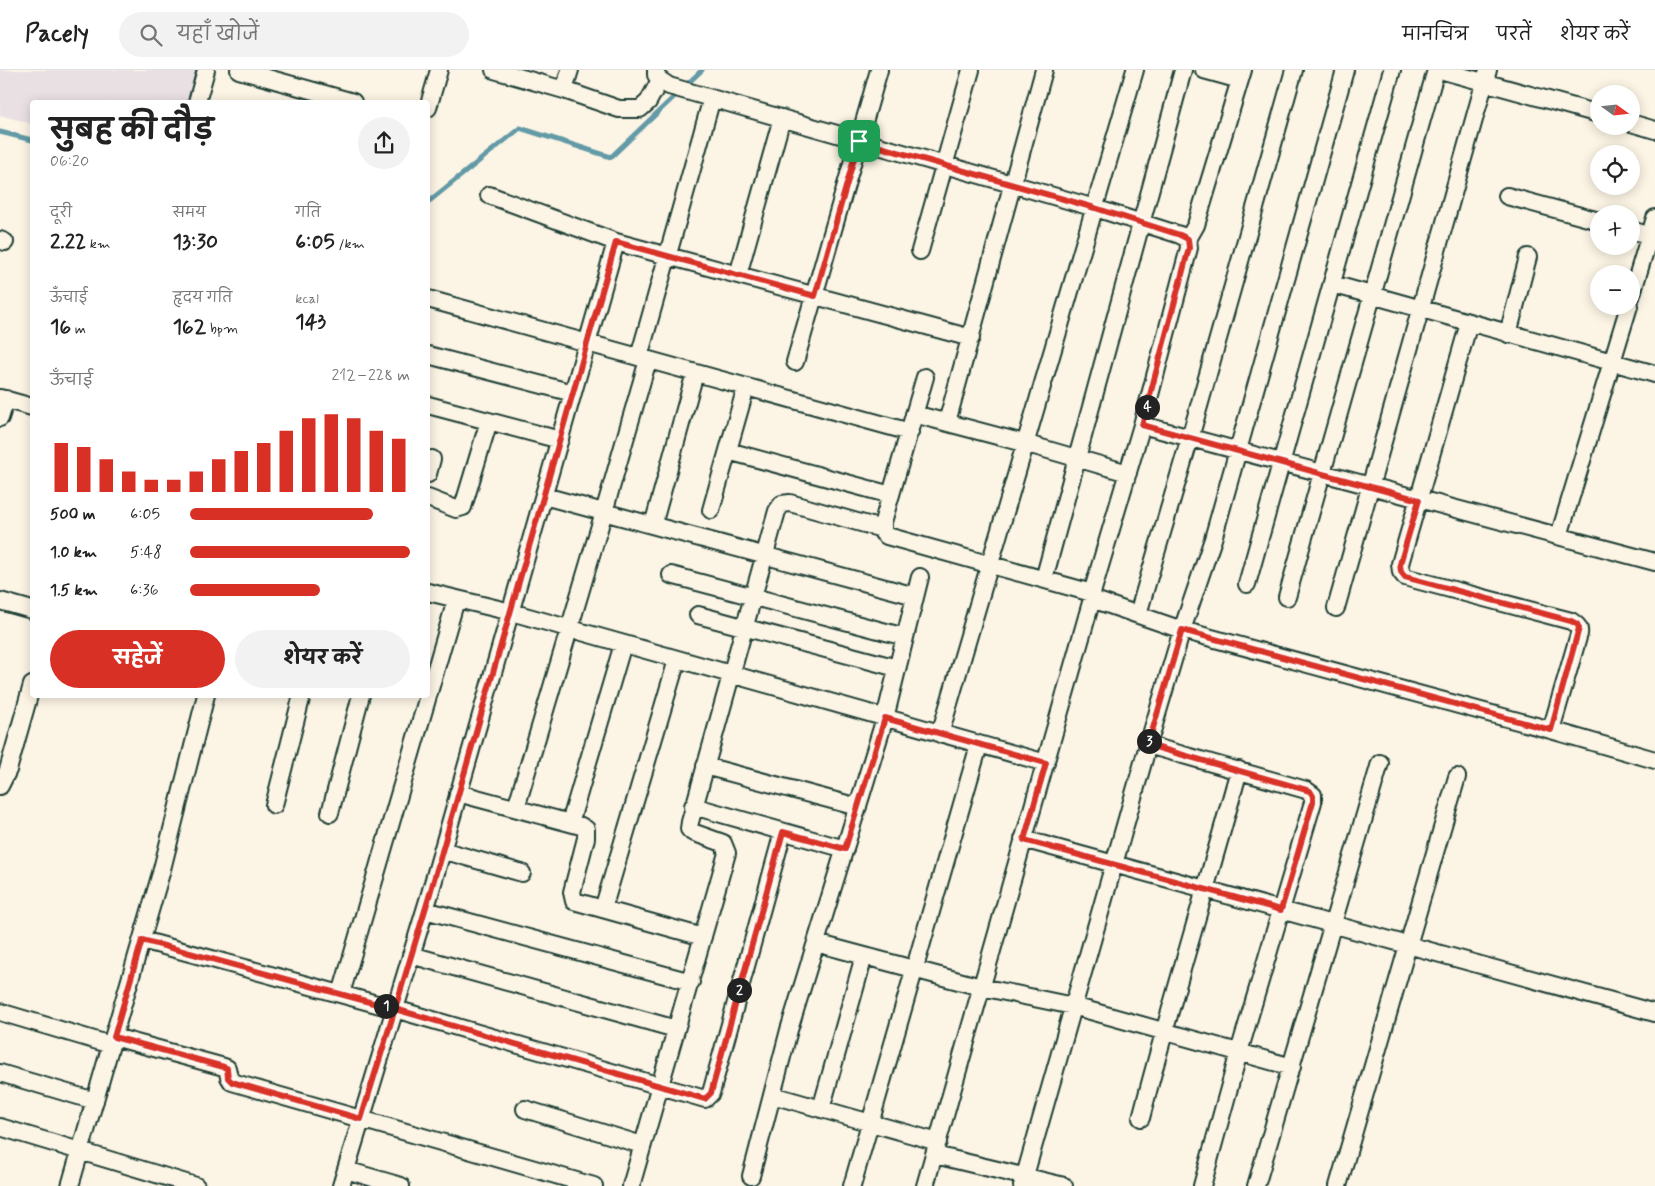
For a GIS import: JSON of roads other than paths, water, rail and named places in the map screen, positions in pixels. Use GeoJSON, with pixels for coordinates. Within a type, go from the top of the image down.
{"type":"FeatureCollection","features":[{"type":"Feature","properties":{"kind":"street"},"geometry":{"type":"LineString","coordinates":[[198,100],[206,70]]}},
{"type":"Feature","properties":{"kind":"street"},"geometry":{"type":"LineString","coordinates":[[239,70],[346,100]]}},
{"type":"Feature","properties":{"kind":"street"},"geometry":{"type":"LineString","coordinates":[[430,101],[439,70]]}},
{"type":"Feature","properties":{"kind":"street"},"geometry":{"type":"LineString","coordinates":[[494,70],[515,73],[619,109],[633,110],[640,109],[648,102],[662,79],[706,96],[1013,186],[1095,208],[1188,239]]}},
{"type":"Feature","properties":{"kind":"street"},"geometry":{"type":"LineString","coordinates":[[564,90],[570,70]]}},
{"type":"Feature","properties":{"kind":"street"},"geometry":{"type":"LineString","coordinates":[[795,362],[879,70]]}},
{"type":"Feature","properties":{"kind":"street"},"geometry":{"type":"LineString","coordinates":[[920,251],[971,70]]}},
{"type":"Feature","properties":{"kind":"street"},"geometry":{"type":"LineString","coordinates":[[947,422],[1044,70]]}},
{"type":"Feature","properties":{"kind":"street"},"geometry":{"type":"LineString","coordinates":[[940,734],[1135,70]]}},
{"type":"Feature","properties":{"kind":"street"},"geometry":{"type":"LineString","coordinates":[[1044,579],[1183,70]]}},
{"type":"Feature","properties":{"kind":"street"},"geometry":{"type":"LineString","coordinates":[[925,1186],[1142,425],[1189,248],[1188,239],[1196,225],[1241,75],[1204,70]]}},
{"type":"Feature","properties":{"kind":"street"},"geometry":{"type":"LineString","coordinates":[[1138,614],[1294,70]]}},
{"type":"Feature","properties":{"kind":"street"},"geometry":{"type":"LineString","coordinates":[[1023,1181],[1182,630],[1213,539],[1346,70]]}},
{"type":"Feature","properties":{"kind":"street"},"geometry":{"type":"LineString","coordinates":[[1247,584],[1392,70]]}},
{"type":"Feature","properties":{"kind":"street"},"geometry":{"type":"LineString","coordinates":[[1287,597],[1436,70]]}},
{"type":"Feature","properties":{"kind":"street"},"geometry":{"type":"LineString","coordinates":[[1440,70],[1487,76],[1590,111]]}},
{"type":"Feature","properties":{"kind":"street"},"geometry":{"type":"LineString","coordinates":[[1336,608],[1487,76]]}},
{"type":"Feature","properties":{"kind":"street"},"geometry":{"type":"LineString","coordinates":[[516,808],[604,512],[706,96]]}},
{"type":"Feature","properties":{"kind":"street"},"geometry":{"type":"LineString","coordinates":[[738,275],[782,118]]}},
{"type":"Feature","properties":{"kind":"street"},"geometry":{"type":"LineString","coordinates":[[1640,126],[1655,130]]}},
{"type":"Feature","properties":{"kind":"street"},"geometry":{"type":"LineString","coordinates":[[489,195],[616,242],[971,338]]}},
{"type":"Feature","properties":{"kind":"street"},"geometry":{"type":"LineString","coordinates":[[1507,196],[1590,219]]}},
{"type":"Feature","properties":{"kind":"street"},"geometry":{"type":"LineString","coordinates":[[1640,271],[1652,236],[1655,218]]}},
{"type":"Feature","properties":{"kind":"street"},"geometry":{"type":"LineString","coordinates":[[340,1186],[425,910],[616,242]]}},
{"type":"Feature","properties":{"kind":"street"},"geometry":{"type":"LineString","coordinates":[[1508,334],[1528,257]]}},
{"type":"Feature","properties":{"kind":"street"},"geometry":{"type":"LineString","coordinates":[[1332,284],[1655,374]]}},
{"type":"Feature","properties":{"kind":"street"},"geometry":{"type":"LineString","coordinates":[[430,300],[910,432]]}},
{"type":"Feature","properties":{"kind":"street"},"geometry":{"type":"LineString","coordinates":[[1559,536],[1625,315]]}},
{"type":"Feature","properties":{"kind":"street"},"geometry":{"type":"LineString","coordinates":[[1469,323],[1400,564],[1401,572],[1405,577],[1577,624],[1579,628],[1551,730]]}},
{"type":"Feature","properties":{"kind":"street"},"geometry":{"type":"LineString","coordinates":[[430,355],[573,393]]}},
{"type":"Feature","properties":{"kind":"street"},"geometry":{"type":"LineString","coordinates":[[653,525],[695,373]]}},
{"type":"Feature","properties":{"kind":"street"},"geometry":{"type":"LineString","coordinates":[[925,377],[882,529],[883,533],[887,536],[1044,579],[1182,630],[1655,760]]}},
{"type":"Feature","properties":{"kind":"street"},"geometry":{"type":"LineString","coordinates":[[710,510],[746,387]]}},
{"type":"Feature","properties":{"kind":"street"},"geometry":{"type":"LineString","coordinates":[[0,418],[3,399],[30,406]]}},
{"type":"Feature","properties":{"kind":"street"},"geometry":{"type":"LineString","coordinates":[[430,406],[560,440]]}},
{"type":"Feature","properties":{"kind":"street"},"geometry":{"type":"LineString","coordinates":[[914,414],[1128,473]]}},
{"type":"Feature","properties":{"kind":"street"},"geometry":{"type":"LineString","coordinates":[[430,499],[456,509],[463,507],[489,422]]}},
{"type":"Feature","properties":{"kind":"street"},"geometry":{"type":"LineString","coordinates":[[1142,425],[1655,562]]}},
{"type":"Feature","properties":{"kind":"street"},"geometry":{"type":"LineString","coordinates":[[728,451],[891,495]]}},
{"type":"Feature","properties":{"kind":"street"},"geometry":{"type":"LineString","coordinates":[[544,496],[915,596]]}},
{"type":"Feature","properties":{"kind":"street"},"geometry":{"type":"LineString","coordinates":[[631,1186],[727,852],[723,843],[692,832],[690,829],[694,806],[766,555],[777,510],[782,504],[790,504],[882,529]]}},
{"type":"Feature","properties":{"kind":"street"},"geometry":{"type":"LineString","coordinates":[[671,575],[905,637]]}},
{"type":"Feature","properties":{"kind":"street"},"geometry":{"type":"LineString","coordinates":[[751,1176],[789,1030],[885,718],[920,577]]}},
{"type":"Feature","properties":{"kind":"street"},"geometry":{"type":"LineString","coordinates":[[430,593],[511,612],[1046,763]]}},
{"type":"Feature","properties":{"kind":"street"},"geometry":{"type":"LineString","coordinates":[[430,689],[456,600]]}},
{"type":"Feature","properties":{"kind":"street"},"geometry":{"type":"LineString","coordinates":[[0,601],[30,609]]}},
{"type":"Feature","properties":{"kind":"street"},"geometry":{"type":"LineString","coordinates":[[698,614],[897,668]]}},
{"type":"Feature","properties":{"kind":"street"},"geometry":{"type":"LineString","coordinates":[[570,823],[623,644]]}},
{"type":"Feature","properties":{"kind":"street"},"geometry":{"type":"LineString","coordinates":[[603,909],[678,660]]}},
{"type":"Feature","properties":{"kind":"street"},"geometry":{"type":"LineString","coordinates":[[0,786],[8,770],[30,692]]}},
{"type":"Feature","properties":{"kind":"street"},"geometry":{"type":"LineString","coordinates":[[70,1186],[161,873],[205,698]]}},
{"type":"Feature","properties":{"kind":"street"},"geometry":{"type":"LineString","coordinates":[[274,805],[301,698]]}},
{"type":"Feature","properties":{"kind":"street"},"geometry":{"type":"LineString","coordinates":[[330,813],[360,698]]}},
{"type":"Feature","properties":{"kind":"street"},"geometry":{"type":"LineString","coordinates":[[341,994],[427,698]]}},
{"type":"Feature","properties":{"kind":"street"},"geometry":{"type":"LineString","coordinates":[[852,1186],[979,745]]}},
{"type":"Feature","properties":{"kind":"street"},"geometry":{"type":"LineString","coordinates":[[1148,745],[1306,790],[1313,796],[1313,802],[1239,1052],[1202,1186]]}},
{"type":"Feature","properties":{"kind":"street"},"geometry":{"type":"LineString","coordinates":[[1256,1186],[1380,762]]}},
{"type":"Feature","properties":{"kind":"street"},"geometry":{"type":"LineString","coordinates":[[705,766],[858,807]]}},
{"type":"Feature","properties":{"kind":"street"},"geometry":{"type":"LineString","coordinates":[[1141,1118],[1163,1032],[1206,890],[1239,770]]}},
{"type":"Feature","properties":{"kind":"street"},"geometry":{"type":"LineString","coordinates":[[1338,1186],[1457,777]]}},
{"type":"Feature","properties":{"kind":"street"},"geometry":{"type":"LineString","coordinates":[[458,793],[581,826],[586,829],[587,833],[572,897],[577,902],[703,937]]}},
{"type":"Feature","properties":{"kind":"street"},"geometry":{"type":"LineString","coordinates":[[694,806],[845,849]]}},
{"type":"Feature","properties":{"kind":"street"},"geometry":{"type":"LineString","coordinates":[[142,940],[395,1009],[705,1099],[711,1093],[783,832]]}},
{"type":"Feature","properties":{"kind":"street"},"geometry":{"type":"LineString","coordinates":[[1024,840],[1655,1013]]}},
{"type":"Feature","properties":{"kind":"street"},"geometry":{"type":"LineString","coordinates":[[442,850],[522,873]]}},
{"type":"Feature","properties":{"kind":"street"},"geometry":{"type":"LineString","coordinates":[[425,910],[691,982]]}},
{"type":"Feature","properties":{"kind":"street"},"geometry":{"type":"LineString","coordinates":[[816,943],[982,987],[1072,1006],[1292,1067]]}},
{"type":"Feature","properties":{"kind":"street"},"geometry":{"type":"LineString","coordinates":[[411,955],[676,1029]]}},
{"type":"Feature","properties":{"kind":"street"},"geometry":{"type":"LineString","coordinates":[[821,1109],[864,956]]}},
{"type":"Feature","properties":{"kind":"street"},"geometry":{"type":"LineString","coordinates":[[0,1012],[224,1067],[227,1068],[228,1078],[232,1082],[594,1186]]}},
{"type":"Feature","properties":{"kind":"street"},"geometry":{"type":"LineString","coordinates":[[0,1073],[95,1101]]}},
{"type":"Feature","properties":{"kind":"street"},"geometry":{"type":"LineString","coordinates":[[772,1096],[870,1123],[1023,1181],[1064,1186]]}},
{"type":"Feature","properties":{"kind":"street"},"geometry":{"type":"LineString","coordinates":[[525,1109],[642,1145]]}},
{"type":"Feature","properties":{"kind":"street"},"geometry":{"type":"LineString","coordinates":[[0,1127],[196,1186]]}},
{"type":"Feature","properties":{"kind":"street"},"geometry":{"type":"LineString","coordinates":[[346,1170],[401,1186]]}},
{"type":"Feature","properties":{"kind":"waterway"},"geometry":{"type":"LineString","coordinates":[[684,87],[702,70]]}},
{"type":"Feature","properties":{"kind":"waterway"},"geometry":{"type":"LineString","coordinates":[[430,200],[520,128],[611,157],[678,93]]}},
{"type":"Feature","properties":{"kind":"waterway"},"geometry":{"type":"LineString","coordinates":[[0,132],[30,140]]}}]}
